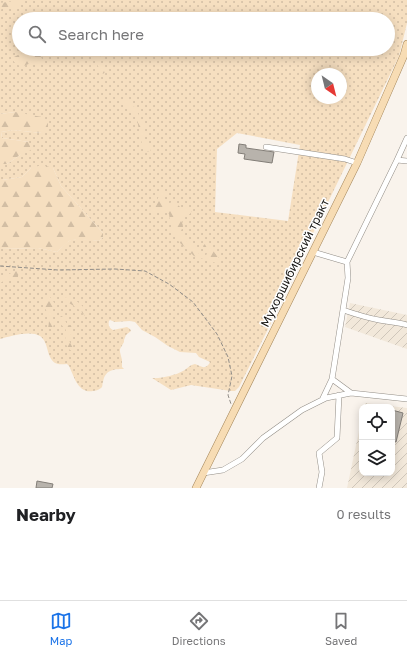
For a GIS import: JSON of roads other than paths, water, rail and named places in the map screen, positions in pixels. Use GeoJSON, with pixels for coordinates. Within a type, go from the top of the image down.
{"type":"FeatureCollection","features":[{"type":"Feature","properties":{"kind":"main road","name":"Мухоршибирский тракт"},"geometry":{"type":"LineString","coordinates":[[196,488],[356,163],[404,55],[407,44]]}},
{"type":"Feature","properties":{"kind":"street"},"geometry":{"type":"LineString","coordinates":[[322,400],[332,379],[348,278],[347,262],[407,138]]}},
{"type":"Feature","properties":{"kind":"street"},"geometry":{"type":"LineString","coordinates":[[266,147],[345,159],[356,163]]}},
{"type":"Feature","properties":{"kind":"street"},"geometry":{"type":"LineString","coordinates":[[397,160],[407,161]]}},
{"type":"Feature","properties":{"kind":"street"},"geometry":{"type":"LineString","coordinates":[[313,252],[347,262]]}},
{"type":"Feature","properties":{"kind":"street"},"geometry":{"type":"LineString","coordinates":[[343,310],[357,315],[407,325]]}},
{"type":"Feature","properties":{"kind":"street"},"geometry":{"type":"LineString","coordinates":[[332,379],[351,393]]}},
{"type":"Feature","properties":{"kind":"street"},"geometry":{"type":"LineString","coordinates":[[203,473],[224,470],[242,459],[264,438],[302,410],[326,398],[351,393],[407,399]]}},
{"type":"Feature","properties":{"kind":"street"},"geometry":{"type":"LineString","coordinates":[[319,488],[322,472],[319,453],[337,438],[339,395]]}}]}
